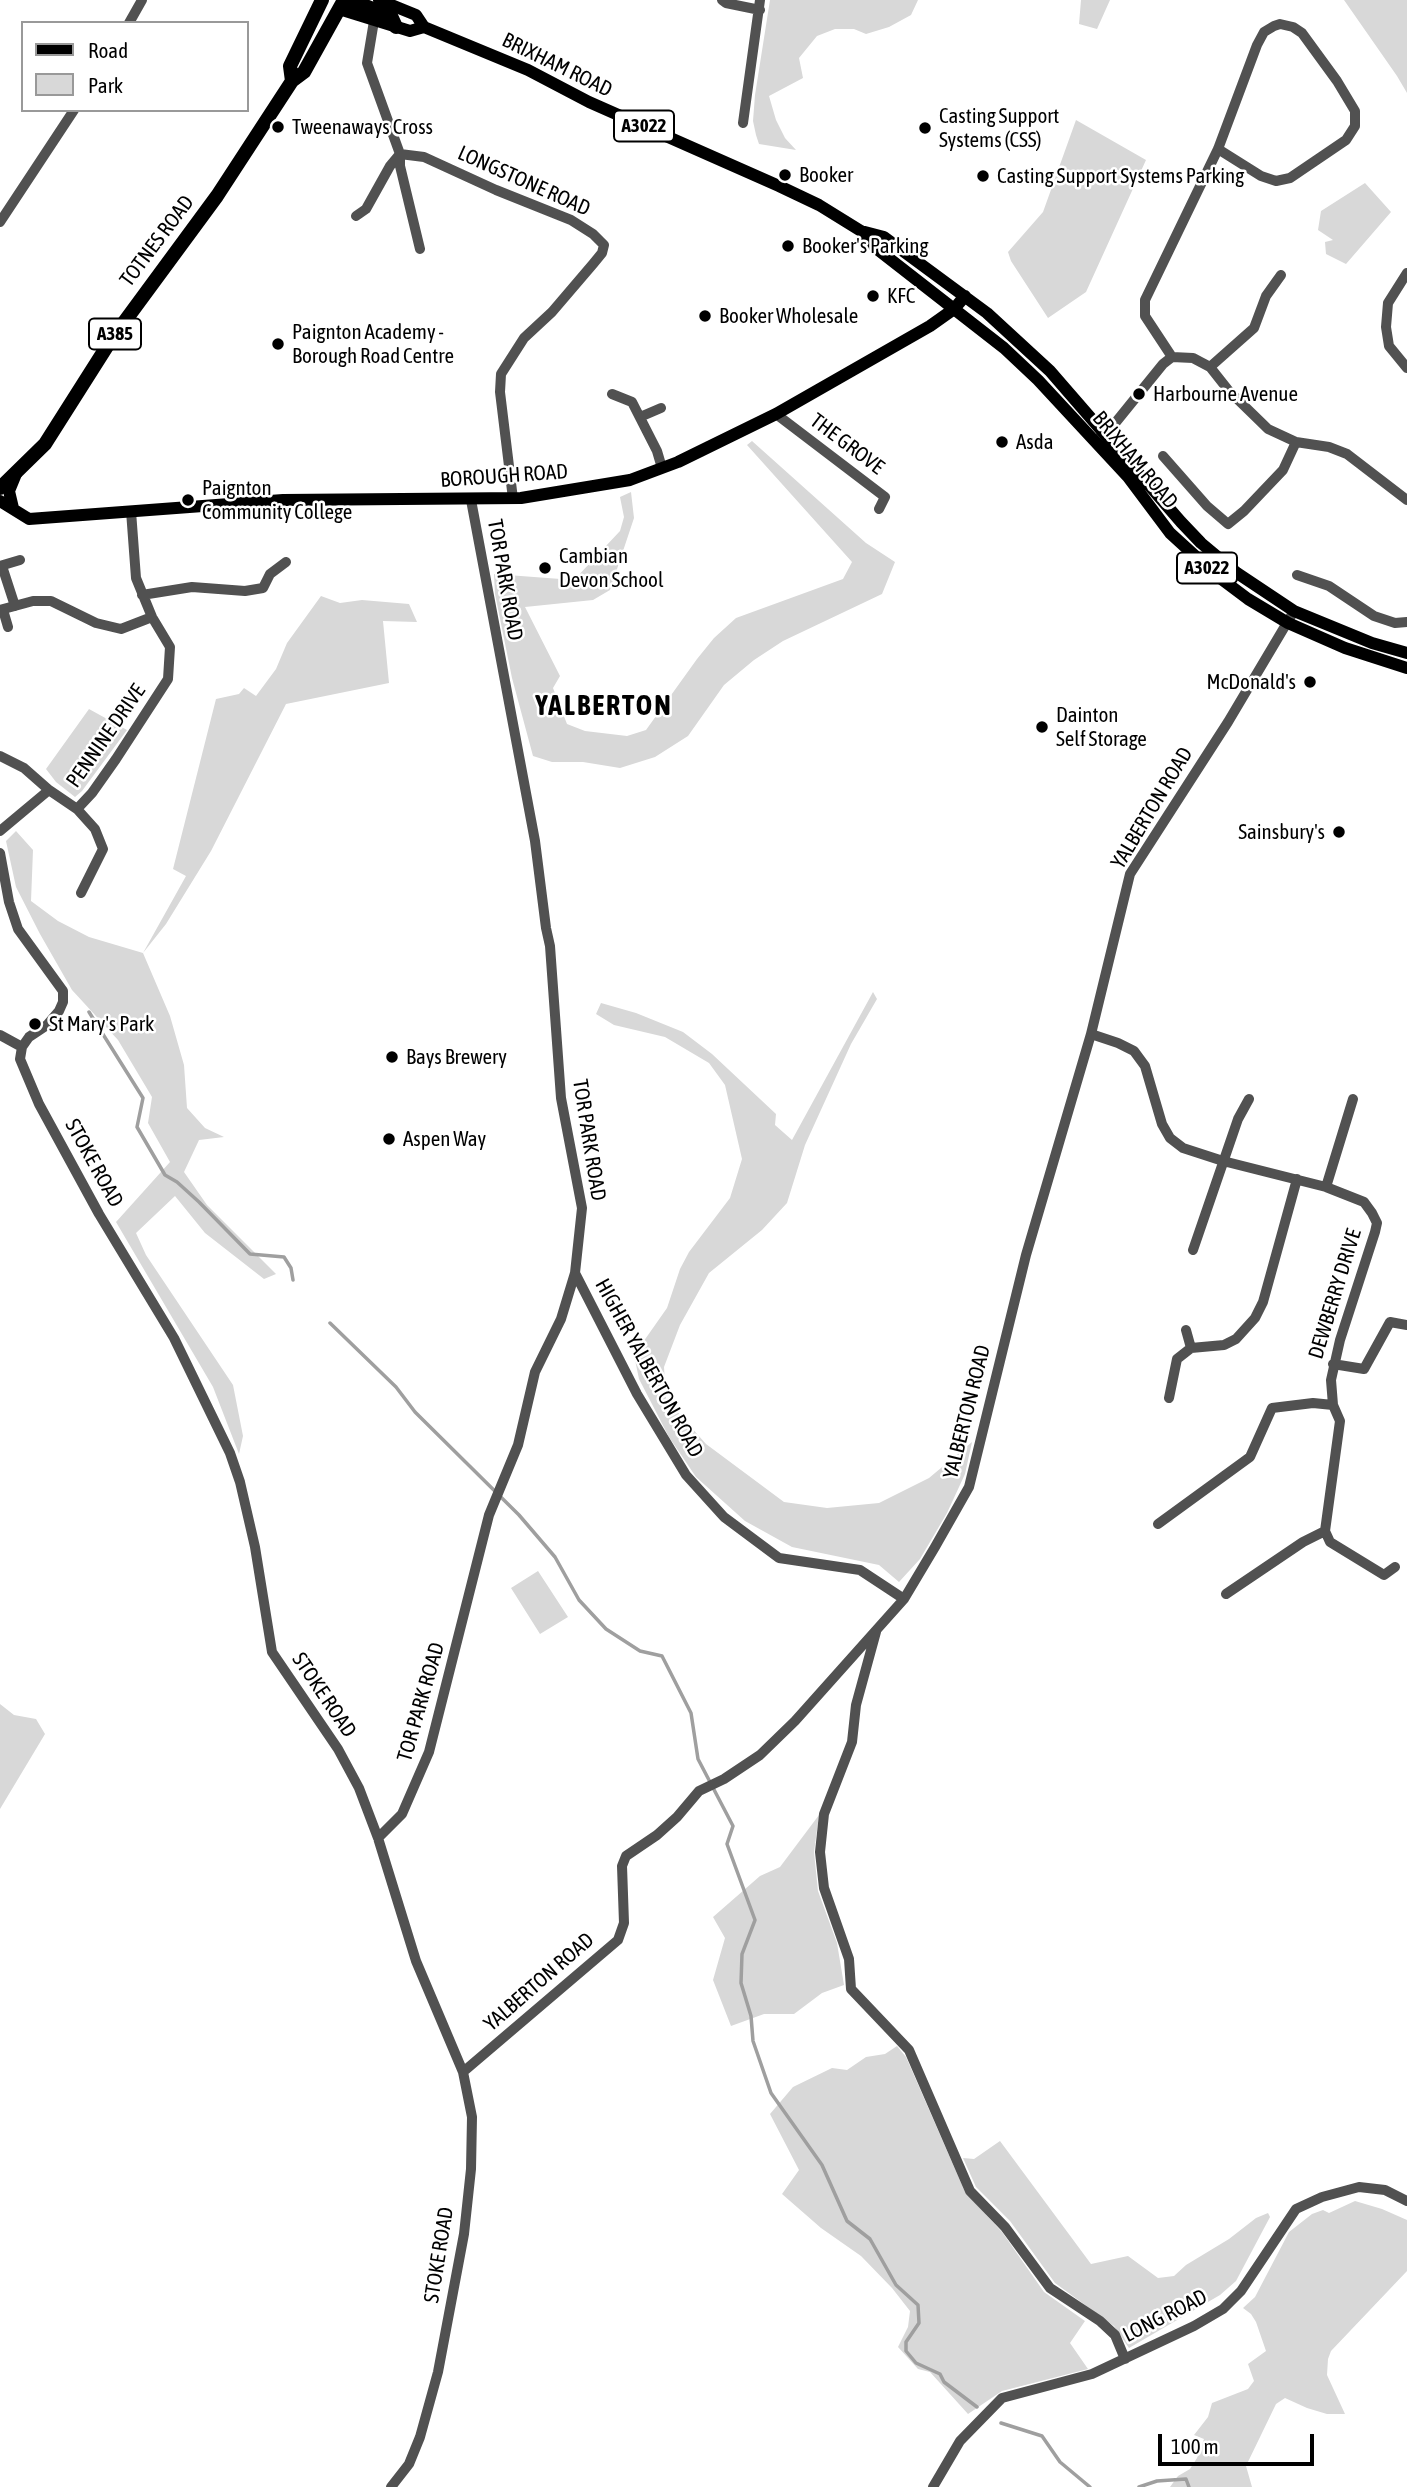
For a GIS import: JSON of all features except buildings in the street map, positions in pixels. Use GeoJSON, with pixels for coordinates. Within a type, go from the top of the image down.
{"type":"FeatureCollection","features":[{"type":"Feature","properties":{"kind":"highway"},"geometry":{"type":"LineString","coordinates":[[320,1],[344,3],[391,16],[396,27]]}},
{"type":"Feature","properties":{"kind":"highway","name":"TOTNES ROAD"},"geometry":{"type":"LineString","coordinates":[[292,81],[290,66],[320,1]]}},
{"type":"Feature","properties":{"kind":"highway","name":"TOTNES ROAD"},"geometry":{"type":"LineString","coordinates":[[0,488],[45,444],[111,340],[217,196],[292,81],[304,72],[344,3]]}},
{"type":"Feature","properties":{"kind":"main road","name":"BRIXHAM ROAD"},"geometry":{"type":"LineString","coordinates":[[380,0],[416,15],[424,27],[528,70],[589,103],[819,205],[861,231],[877,249],[1004,348],[1100,436]]}},
{"type":"Feature","properties":{"kind":"main road","name":"BRIXHAM ROAD"},"geometry":{"type":"LineString","coordinates":[[344,3],[374,21],[410,32],[424,27]]}},
{"type":"Feature","properties":{"kind":"main road","name":"BRIXHAM ROAD"},"geometry":{"type":"LineString","coordinates":[[861,231],[884,237],[965,296],[1050,370],[1170,533],[1248,599],[1291,617],[1407,653]]}},
{"type":"Feature","properties":{"kind":"main road","name":"BOROUGH ROAD"},"geometry":{"type":"LineString","coordinates":[[6,504],[29,519],[283,500],[513,499],[630,480],[662,468],[776,414],[930,326],[954,309],[965,296]]}},
{"type":"Feature","properties":{"kind":"main road"},"geometry":{"type":"LineString","coordinates":[[6,504],[16,474]]}},
{"type":"Feature","properties":{"kind":"main road","name":"BRIXHAM ROAD"},"geometry":{"type":"LineString","coordinates":[[1291,617],[1345,648],[1407,668]]}},
{"type":"Feature","properties":{"kind":"street"},"geometry":{"type":"LineString","coordinates":[[130,21],[142,0]]}},
{"type":"Feature","properties":{"kind":"street"},"geometry":{"type":"LineString","coordinates":[[722,0],[726,3],[760,5],[743,122]]}},
{"type":"Feature","properties":{"kind":"street"},"geometry":{"type":"LineString","coordinates":[[374,21],[368,50],[362,63],[400,154],[400,166],[420,248]]}},
{"type":"Feature","properties":{"kind":"street"},"geometry":{"type":"LineString","coordinates":[[1172,357],[1145,316],[1145,300],[1218,149],[1248,65],[1265,32],[1280,24],[1293,27],[1302,33],[1337,81],[1354,111],[1355,126],[1346,140],[1290,178],[1276,181],[1261,176],[1218,149]]}},
{"type":"Feature","properties":{"kind":"street"},"geometry":{"type":"LineString","coordinates":[[0,222],[73,112]]}},
{"type":"Feature","properties":{"kind":"street"},"geometry":{"type":"LineString","coordinates":[[356,216],[366,209],[390,166],[400,154]]}},
{"type":"Feature","properties":{"kind":"street","name":"LONGSTONE ROAD"},"geometry":{"type":"LineString","coordinates":[[400,154],[424,157],[571,220],[593,234],[604,245],[602,253],[552,312],[524,338],[501,374],[500,392],[513,499]]}},
{"type":"Feature","properties":{"kind":"street"},"geometry":{"type":"LineString","coordinates":[[1407,273],[1388,303],[1386,327],[1388,346],[1407,369]]}},
{"type":"Feature","properties":{"kind":"street"},"geometry":{"type":"LineString","coordinates":[[1210,367],[1254,328],[1266,296],[1281,275]]}},
{"type":"Feature","properties":{"kind":"street"},"geometry":{"type":"LineString","coordinates":[[1100,436],[1116,422],[1152,376],[1172,357],[1193,358],[1210,367],[1262,424],[1280,436],[1347,454],[1407,500]]}},
{"type":"Feature","properties":{"kind":"street"},"geometry":{"type":"LineString","coordinates":[[612,394],[632,402],[657,451],[662,468]]}},
{"type":"Feature","properties":{"kind":"street"},"geometry":{"type":"LineString","coordinates":[[640,417],[661,408]]}},
{"type":"Feature","properties":{"kind":"street","name":"THE GROVE"},"geometry":{"type":"LineString","coordinates":[[776,414],[885,497],[879,509]]}},
{"type":"Feature","properties":{"kind":"street"},"geometry":{"type":"LineString","coordinates":[[1163,456],[1207,506],[1228,524],[1283,470],[1296,442]]}},
{"type":"Feature","properties":{"kind":"street","name":"TOR PARK ROAD"},"geometry":{"type":"LineString","coordinates":[[378,1838],[402,1814],[429,1752],[493,1504],[517,1445],[535,1372],[561,1319],[575,1273],[582,1208],[561,1098],[550,946],[525,780],[500,663],[471,500]]}},
{"type":"Feature","properties":{"kind":"street","name":"PENNINE DRIVE"},"geometry":{"type":"LineString","coordinates":[[0,831],[49,790],[77,809],[116,760],[168,679],[170,647],[152,617],[136,578],[131,511]]}},
{"type":"Feature","properties":{"kind":"street"},"geometry":{"type":"LineString","coordinates":[[15,606],[1,566],[20,560]]}},
{"type":"Feature","properties":{"kind":"street"},"geometry":{"type":"LineString","coordinates":[[142,595],[192,587],[245,590],[263,588],[270,574],[286,562]]}},
{"type":"Feature","properties":{"kind":"street"},"geometry":{"type":"LineString","coordinates":[[1297,575],[1329,586],[1374,616],[1395,623],[1407,622]]}},
{"type":"Feature","properties":{"kind":"street"},"geometry":{"type":"LineString","coordinates":[[8,628],[1,610],[33,601],[51,601],[96,623],[121,629],[152,617]]}},
{"type":"Feature","properties":{"kind":"street","name":"YALBERTON ROAD"},"geometry":{"type":"LineString","coordinates":[[463,2072],[618,1940],[625,1923],[622,1866],[626,1856],[667,1826],[699,1791],[724,1779],[760,1755],[786,1730],[904,1599],[969,1487],[1026,1255],[1091,1034],[1130,874],[1291,617]]}},
{"type":"Feature","properties":{"kind":"street"},"geometry":{"type":"LineString","coordinates":[[0,756],[24,768],[49,790]]}},
{"type":"Feature","properties":{"kind":"street"},"geometry":{"type":"LineString","coordinates":[[77,809],[95,829],[103,849],[81,893]]}},
{"type":"Feature","properties":{"kind":"street"},"geometry":{"type":"LineString","coordinates":[[0,853],[9,902],[18,929],[63,990],[63,1002],[59,1011],[47,1025],[29,1037],[22,1047],[0,1035]]}},
{"type":"Feature","properties":{"kind":"street","name":"DEWBERRY DRIVE"},"geometry":{"type":"LineString","coordinates":[[1091,1034],[1134,1051],[1145,1066],[1162,1124],[1170,1138],[1183,1148],[1326,1187],[1364,1202],[1377,1223],[1333,1364],[1333,1405],[1340,1421],[1325,1531]]}},
{"type":"Feature","properties":{"kind":"street","name":"STOKE ROAD"},"geometry":{"type":"LineString","coordinates":[[22,1047],[20,1059],[39,1104],[99,1214],[174,1338],[230,1453],[240,1482],[255,1548],[272,1652],[338,1749],[359,1788],[378,1838],[416,1961],[463,2072],[472,2117],[471,2169],[464,2234],[438,2372],[421,2437],[408,2464],[391,2487]]}},
{"type":"Feature","properties":{"kind":"street"},"geometry":{"type":"LineString","coordinates":[[1194,1250],[1238,1119],[1250,1099]]}},
{"type":"Feature","properties":{"kind":"street"},"geometry":{"type":"LineString","coordinates":[[1326,1187],[1353,1100]]}},
{"type":"Feature","properties":{"kind":"street"},"geometry":{"type":"LineString","coordinates":[[1169,1398],[1177,1359],[1191,1349],[1224,1345],[1236,1339],[1255,1318],[1263,1303],[1297,1179]]}},
{"type":"Feature","properties":{"kind":"street","name":"HIGHER YALBERTON ROAD"},"geometry":{"type":"LineString","coordinates":[[575,1273],[637,1394],[686,1475],[724,1517],[779,1558],[860,1570],[904,1599]]}},
{"type":"Feature","properties":{"kind":"street"},"geometry":{"type":"LineString","coordinates":[[1333,1364],[1364,1369],[1390,1322],[1407,1325]]}},
{"type":"Feature","properties":{"kind":"street"},"geometry":{"type":"LineString","coordinates":[[1186,1330],[1191,1349]]}},
{"type":"Feature","properties":{"kind":"street"},"geometry":{"type":"LineString","coordinates":[[1158,1524],[1250,1457],[1272,1408],[1313,1403],[1333,1405]]}},
{"type":"Feature","properties":{"kind":"street"},"geometry":{"type":"LineString","coordinates":[[1226,1594],[1303,1542],[1325,1531],[1330,1542],[1384,1575],[1395,1567]]}},
{"type":"Feature","properties":{"kind":"street"},"geometry":{"type":"LineString","coordinates":[[878,1627],[856,1705],[852,1742],[824,1814],[820,1852],[824,1888],[849,1959],[852,1989],[909,2050],[970,2191],[1005,2227],[1050,2288],[1115,2335],[1125,2358]]}},
{"type":"Feature","properties":{"kind":"street","name":"LONG ROAD"},"geometry":{"type":"LineString","coordinates":[[933,2487],[960,2441],[1002,2398],[1092,2374],[1194,2326],[1223,2309],[1241,2291],[1296,2209],[1322,2197],[1359,2187],[1385,2190],[1407,2201]]}},
{"type":"Feature","properties":{"kind":"green space"},"geometry":{"type":"Polygon","coordinates":[[[770,0],[918,0],[911,15],[889,27],[866,34],[854,29],[835,29],[817,36],[799,58],[803,78],[769,96],[785,138],[796,150],[759,144],[753,121],[770,0]]]}},
{"type":"Feature","properties":{"kind":"green space"},"geometry":{"type":"Polygon","coordinates":[[[1081,0],[1110,0],[1097,29],[1079,24],[1081,0]]]}},
{"type":"Feature","properties":{"kind":"green space"},"geometry":{"type":"Polygon","coordinates":[[[1344,0],[1407,0],[1407,93],[1397,76],[1344,0]]]}},
{"type":"Feature","properties":{"kind":"green space"},"geometry":{"type":"Polygon","coordinates":[[[1076,120],[1146,160],[1086,292],[1048,318],[1008,252],[1043,212],[1076,120]]]}},
{"type":"Feature","properties":{"kind":"green space"},"geometry":{"type":"Polygon","coordinates":[[[1365,183],[1391,212],[1346,264],[1326,254],[1325,242],[1333,240],[1318,230],[1321,211],[1365,183]]]}},
{"type":"Feature","properties":{"kind":"green space"},"geometry":{"type":"Polygon","coordinates":[[[752,441],[866,543],[895,562],[882,594],[783,641],[754,660],[724,685],[688,736],[655,757],[620,768],[583,762],[552,762],[533,756],[512,678],[495,594],[494,574],[574,580],[620,531],[624,517],[620,497],[631,492],[634,518],[610,590],[593,600],[525,607],[560,676],[553,688],[567,724],[585,731],[627,736],[646,730],[697,659],[714,638],[736,618],[843,579],[852,562],[747,445],[752,441]]]}},
{"type":"Feature","properties":{"kind":"green space"},"geometry":{"type":"Polygon","coordinates":[[[321,596],[340,603],[362,600],[409,604],[417,622],[383,621],[389,683],[286,704],[211,851],[166,924],[143,953],[186,876],[173,869],[216,699],[239,694],[244,688],[256,696],[276,669],[287,643],[321,596]]]}},
{"type":"Feature","properties":{"kind":"green space"},"geometry":{"type":"Polygon","coordinates":[[[89,709],[127,730],[75,797],[56,782],[46,769],[89,709]]]}},
{"type":"Feature","properties":{"kind":"green space"},"geometry":{"type":"Polygon","coordinates":[[[16,831],[33,850],[31,901],[58,921],[89,937],[143,953],[170,1016],[184,1065],[187,1108],[205,1128],[224,1137],[199,1140],[184,1172],[207,1205],[276,1274],[264,1279],[205,1233],[175,1196],[136,1233],[146,1255],[233,1385],[243,1436],[239,1454],[213,1387],[116,1222],[170,1162],[148,1123],[152,1097],[118,1040],[72,990],[40,934],[16,887],[6,841],[16,831]]]}},
{"type":"Feature","properties":{"kind":"green space"},"geometry":{"type":"Polygon","coordinates":[[[873,992],[877,999],[851,1044],[805,1145],[787,1203],[762,1230],[709,1273],[680,1325],[664,1367],[666,1399],[706,1444],[784,1502],[827,1508],[879,1503],[929,1478],[972,1442],[965,1474],[947,1513],[920,1559],[899,1582],[879,1565],[792,1547],[745,1521],[696,1477],[669,1437],[639,1379],[634,1355],[667,1308],[680,1269],[689,1252],[730,1198],[742,1159],[725,1085],[709,1063],[665,1037],[614,1025],[596,1014],[601,1003],[636,1013],[683,1032],[712,1054],[776,1114],[775,1125],[792,1140],[873,992]]]}},
{"type":"Feature","properties":{"kind":"green space"},"geometry":{"type":"Polygon","coordinates":[[[538,1571],[568,1617],[540,1634],[511,1588],[538,1571]]]}},
{"type":"Feature","properties":{"kind":"green space"},"geometry":{"type":"Polygon","coordinates":[[[0,1704],[14,1715],[36,1719],[45,1734],[0,1809],[0,1704]]]}},
{"type":"Feature","properties":{"kind":"green space"},"geometry":{"type":"Polygon","coordinates":[[[819,1815],[814,1852],[818,1891],[837,1943],[844,1985],[822,1993],[794,2014],[764,2014],[731,2026],[713,1980],[725,1938],[713,1917],[760,1876],[780,1867],[819,1815]]]}},
{"type":"Feature","properties":{"kind":"green space"},"geometry":{"type":"Polygon","coordinates":[[[897,2046],[906,2057],[965,2192],[1002,2232],[1044,2292],[1085,2321],[1070,2343],[1088,2369],[1002,2391],[968,2414],[930,2372],[918,2369],[898,2347],[908,2327],[910,2311],[892,2288],[861,2256],[821,2228],[782,2194],[799,2170],[770,2114],[793,2087],[832,2068],[847,2070],[866,2057],[885,2054],[897,2046]]]}},
{"type":"Feature","properties":{"kind":"green space"},"geometry":{"type":"Polygon","coordinates":[[[1000,2141],[1091,2264],[1128,2256],[1158,2278],[1174,2276],[1256,2218],[1268,2213],[1270,2217],[1236,2281],[1220,2295],[1129,2348],[1114,2326],[1055,2283],[1010,2221],[976,2187],[963,2158],[974,2159],[1000,2141]]]}},
{"type":"Feature","properties":{"kind":"green space"},"geometry":{"type":"Polygon","coordinates":[[[1355,2201],[1407,2220],[1407,2271],[1331,2351],[1327,2375],[1345,2414],[1327,2414],[1285,2398],[1276,2404],[1246,2466],[1252,2487],[1170,2487],[1178,2476],[1190,2469],[1197,2458],[1204,2439],[1194,2435],[1208,2417],[1212,2403],[1248,2389],[1254,2381],[1248,2364],[1266,2351],[1256,2322],[1243,2308],[1255,2297],[1289,2232],[1312,2214],[1323,2210],[1329,2213],[1355,2201]]]}},
{"type":"Feature","properties":{"kind":"waterway"},"geometry":{"type":"LineString","coordinates":[[89,1012],[143,1098],[137,1127],[165,1175],[199,1202],[250,1254],[284,1257],[291,1268],[293,1280]]}},
{"type":"Feature","properties":{"kind":"waterway"},"geometry":{"type":"LineString","coordinates":[[330,1323],[396,1387],[415,1412],[519,1515],[555,1557],[579,1600],[606,1629],[640,1651],[662,1656],[691,1713],[698,1759],[733,1826],[727,1844],[755,1920],[742,1954],[741,1983],[751,2016],[753,2041],[771,2093],[822,2165],[847,2221],[870,2239],[896,2285],[918,2305],[919,2323],[906,2342],[906,2351],[916,2363],[940,2374],[944,2382],[977,2407]]}},
{"type":"Feature","properties":{"kind":"waterway"},"geometry":{"type":"LineString","coordinates":[[1001,2423],[1042,2436],[1060,2462],[1090,2487]]}},
{"type":"Feature","properties":{"kind":"waterway"},"geometry":{"type":"LineString","coordinates":[[1139,2487],[1157,2481],[1186,2479],[1189,2487]]}},
{"type":"Feature","properties":{"kind":"place","name":"Tweenaways Cross"},"geometry":{"type":"Point","coordinates":[278,127]}},
{"type":"Feature","properties":{"kind":"place","name":"Casting Support Systems (CSS)"},"geometry":{"type":"Point","coordinates":[925,128]}},
{"type":"Feature","properties":{"kind":"place","name":"Booker"},"geometry":{"type":"Point","coordinates":[785,175]}},
{"type":"Feature","properties":{"kind":"place","name":"Casting Support Systems Parking"},"geometry":{"type":"Point","coordinates":[983,176]}},
{"type":"Feature","properties":{"kind":"place","name":"Booker's Parking"},"geometry":{"type":"Point","coordinates":[788,246]}},
{"type":"Feature","properties":{"kind":"place","name":"KFC"},"geometry":{"type":"Point","coordinates":[873,296]}},
{"type":"Feature","properties":{"kind":"place","name":"Booker Wholesale"},"geometry":{"type":"Point","coordinates":[705,316]}},
{"type":"Feature","properties":{"kind":"place","name":"Paignton Academy - Borough Road Centre"},"geometry":{"type":"Point","coordinates":[278,344]}},
{"type":"Feature","properties":{"kind":"place","name":"Harbourne Avenue"},"geometry":{"type":"Point","coordinates":[1139,394]}},
{"type":"Feature","properties":{"kind":"place","name":"Asda"},"geometry":{"type":"Point","coordinates":[1002,442]}},
{"type":"Feature","properties":{"kind":"place","name":"Paignton Community College"},"geometry":{"type":"Point","coordinates":[188,500]}},
{"type":"Feature","properties":{"kind":"place","name":"Cambian Devon School"},"geometry":{"type":"Point","coordinates":[545,568]}},
{"type":"Feature","properties":{"kind":"place","name":"McDonald's"},"geometry":{"type":"Point","coordinates":[1310,682]}},
{"type":"Feature","properties":{"kind":"place","name":"Dainton Self Storage"},"geometry":{"type":"Point","coordinates":[1042,727]}},
{"type":"Feature","properties":{"kind":"place","name":"Sainsbury's"},"geometry":{"type":"Point","coordinates":[1339,832]}},
{"type":"Feature","properties":{"kind":"place","name":"St Mary's Park"},"geometry":{"type":"Point","coordinates":[35,1024]}},
{"type":"Feature","properties":{"kind":"place","name":"Bays Brewery"},"geometry":{"type":"Point","coordinates":[392,1057]}},
{"type":"Feature","properties":{"kind":"place","name":"Aspen Way"},"geometry":{"type":"Point","coordinates":[389,1139]}},
{"type":"Feature","properties":{"kind":"district","name":"YALBERTON"},"geometry":{"type":"Point","coordinates":[604,706]}}]}
